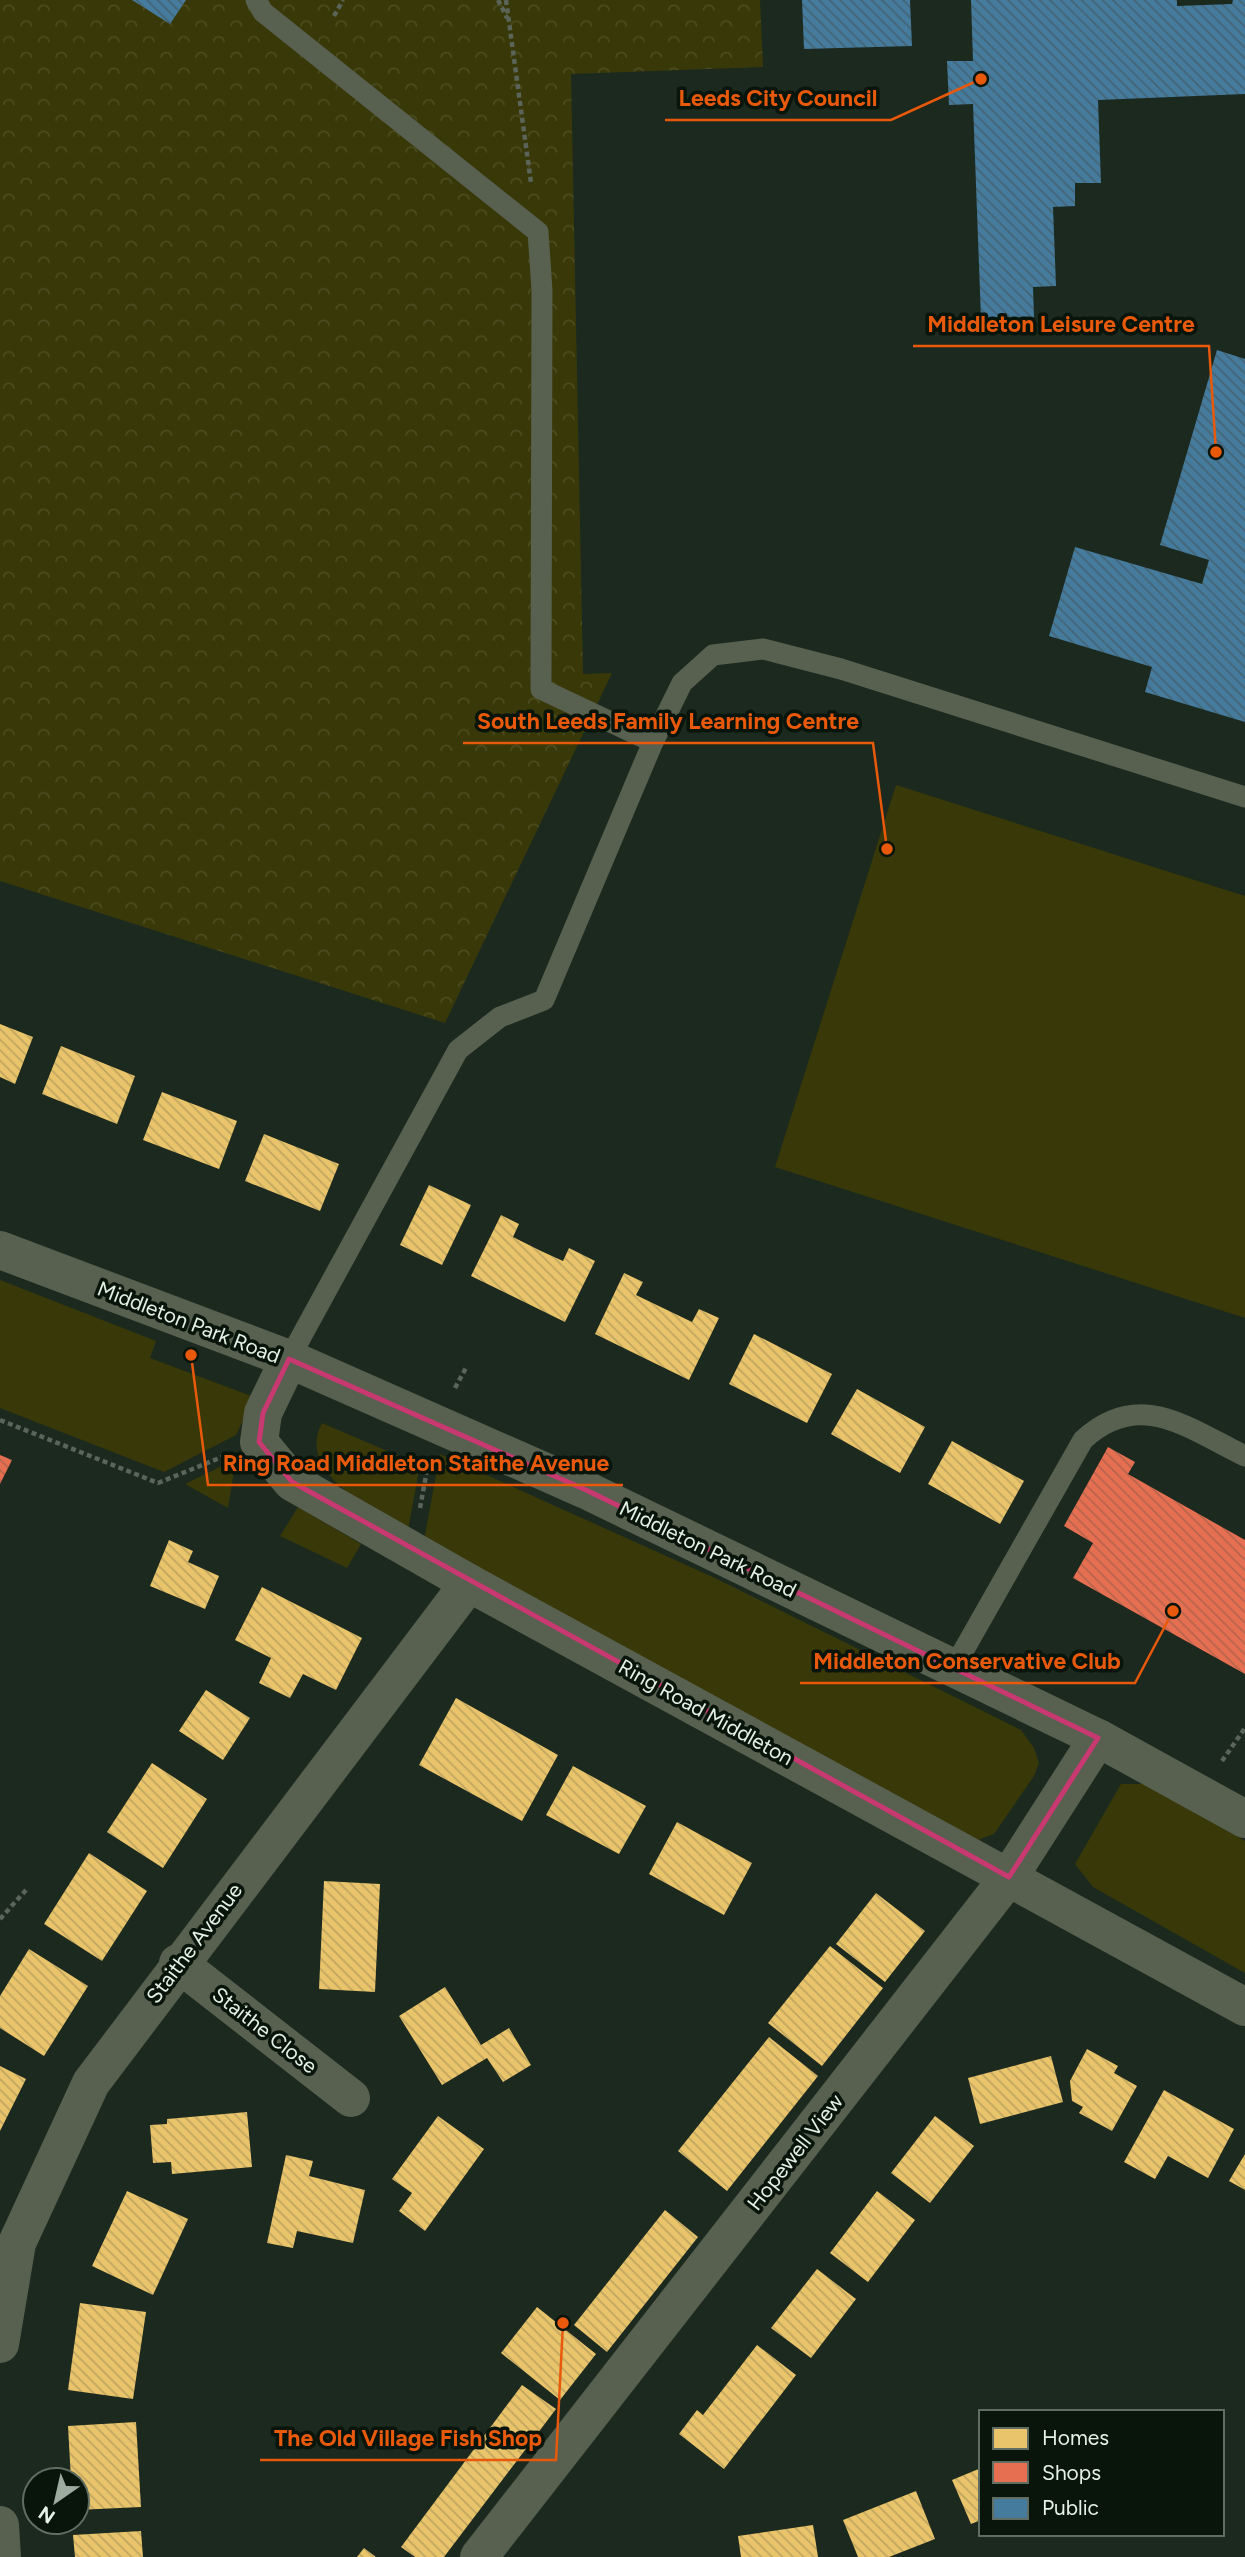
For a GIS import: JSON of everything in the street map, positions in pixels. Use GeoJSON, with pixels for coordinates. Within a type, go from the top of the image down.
{"type":"FeatureCollection","features":[{"type":"Feature","properties":{"kind":"street","name":"Middleton Park Road"},"geometry":{"type":"LineString","coordinates":[[0,1250],[289,1359],[586,1490],[1098,1738],[1245,1819]]}},
{"type":"Feature","properties":{"kind":"street"},"geometry":{"type":"LineString","coordinates":[[259,1442],[263,1413],[289,1359]]}},
{"type":"Feature","properties":{"kind":"street","name":"Ring Road Middleton"},"geometry":{"type":"LineString","coordinates":[[259,1442],[292,1482],[469,1583],[1245,2007]]}},
{"type":"Feature","properties":{"kind":"street","name":"Staithe Avenue"},"geometry":{"type":"LineString","coordinates":[[0,2344],[17,2244],[91,2083],[178,1963],[469,1583]]}},
{"type":"Feature","properties":{"kind":"street","name":"Hopewell View"},"geometry":{"type":"LineString","coordinates":[[479,2557],[1009,1877],[1098,1738]]}},
{"type":"Feature","properties":{"kind":"street","name":"Staithe Close"},"geometry":{"type":"LineString","coordinates":[[178,1963],[351,2098]]}},
{"type":"Feature","properties":{"kind":"street"},"geometry":{"type":"LineString","coordinates":[[0,2525],[2,2557]]}},
{"type":"Feature","properties":{"kind":"lane"},"geometry":{"type":"LineString","coordinates":[[256,0],[263,12],[538,232],[542,290],[541,689],[653,742]]}},
{"type":"Feature","properties":{"kind":"lane"},"geometry":{"type":"LineString","coordinates":[[289,1359],[458,1050],[500,1017],[544,1000],[653,742],[682,683],[713,655],[763,649],[841,668],[1245,797]]}},
{"type":"Feature","properties":{"kind":"lane"},"geometry":{"type":"LineString","coordinates":[[953,1669],[1083,1440],[1098,1426],[1117,1417],[1138,1413],[1159,1415],[1245,1456]]}},
{"type":"Feature","properties":{"kind":"path"},"geometry":{"type":"LineString","coordinates":[[334,16],[343,0]]}},
{"type":"Feature","properties":{"kind":"path"},"geometry":{"type":"LineString","coordinates":[[498,0],[509,24]]}},
{"type":"Feature","properties":{"kind":"path"},"geometry":{"type":"LineString","coordinates":[[506,0],[538,232]]}},
{"type":"Feature","properties":{"kind":"path"},"geometry":{"type":"LineString","coordinates":[[0,1420],[158,1483],[259,1442]]}},
{"type":"Feature","properties":{"kind":"path"},"geometry":{"type":"LineString","coordinates":[[412,1550],[436,1424]]}},
{"type":"Feature","properties":{"kind":"path"},"geometry":{"type":"LineString","coordinates":[[0,1919],[26,1890]]}},
{"type":"Feature","properties":{"kind":"highlighted area"},"geometry":{"type":"Polygon","coordinates":[[[289,1359],[586,1490],[1098,1738],[1009,1877],[292,1482],[259,1442],[263,1413],[289,1359]]]}},
{"type":"Feature","properties":{"kind":"green space"},"geometry":{"type":"Polygon","coordinates":[[[0,0],[760,0],[763,67],[571,74],[583,674],[612,673],[445,1023],[0,881],[0,0]]]}},
{"type":"Feature","properties":{"kind":"green space"},"geometry":{"type":"Polygon","coordinates":[[[896,785],[1245,896],[1245,1318],[775,1167],[896,785]]]}},
{"type":"Feature","properties":{"kind":"green space"},"geometry":{"type":"Polygon","coordinates":[[[0,1280],[156,1341],[150,1358],[254,1397],[236,1435],[164,1472],[0,1408],[0,1280]]]}},
{"type":"Feature","properties":{"kind":"green space"},"geometry":{"type":"Polygon","coordinates":[[[322,1423],[420,1465],[408,1530],[359,1501],[329,1474],[319,1458],[317,1441],[322,1423]]]}},
{"type":"Feature","properties":{"kind":"green space"},"geometry":{"type":"Polygon","coordinates":[[[440,1454],[715,1578],[1021,1730],[1034,1748],[1039,1763],[1034,1776],[994,1834],[978,1840],[424,1540],[440,1454]]]}},
{"type":"Feature","properties":{"kind":"green space"},"geometry":{"type":"Polygon","coordinates":[[[236,1459],[228,1508],[185,1484],[236,1459]]]}},
{"type":"Feature","properties":{"kind":"green space"},"geometry":{"type":"Polygon","coordinates":[[[298,1507],[361,1544],[347,1568],[280,1536],[298,1507]]]}},
{"type":"Feature","properties":{"kind":"green space"},"geometry":{"type":"Polygon","coordinates":[[[1121,1784],[1144,1784],[1245,1841],[1245,1973],[1093,1887],[1075,1864],[1121,1784]]]}},
{"type":"Feature","properties":{"kind":"building: Homes"},"geometry":{"type":"Polygon","coordinates":[[[0,1024],[33,1037],[15,1084],[0,1077],[0,1024]]]}},
{"type":"Feature","properties":{"kind":"building: Homes"},"geometry":{"type":"Polygon","coordinates":[[[61,1046],[135,1076],[117,1124],[42,1094],[61,1046]]]}},
{"type":"Feature","properties":{"kind":"building: Homes"},"geometry":{"type":"Polygon","coordinates":[[[162,1092],[237,1121],[219,1169],[143,1140],[162,1092]]]}},
{"type":"Feature","properties":{"kind":"building: Homes"},"geometry":{"type":"Polygon","coordinates":[[[264,1134],[339,1164],[320,1211],[245,1181],[264,1134]]]}},
{"type":"Feature","properties":{"kind":"building: Homes"},"geometry":{"type":"Polygon","coordinates":[[[429,1185],[471,1205],[442,1265],[400,1245],[429,1185]]]}},
{"type":"Feature","properties":{"kind":"building: Homes"},"geometry":{"type":"Polygon","coordinates":[[[501,1215],[519,1224],[513,1237],[541,1251],[563,1261],[569,1248],[595,1261],[565,1322],[471,1276],[501,1215]]]}},
{"type":"Feature","properties":{"kind":"building: Homes"},"geometry":{"type":"Polygon","coordinates":[[[624,1273],[643,1282],[636,1295],[692,1322],[699,1309],[719,1318],[689,1380],[595,1334],[624,1273]]]}},
{"type":"Feature","properties":{"kind":"building: Homes"},"geometry":{"type":"Polygon","coordinates":[[[754,1334],[832,1374],[807,1423],[729,1384],[754,1334]]]}},
{"type":"Feature","properties":{"kind":"building: Homes"},"geometry":{"type":"Polygon","coordinates":[[[857,1389],[925,1427],[900,1473],[831,1434],[857,1389]]]}},
{"type":"Feature","properties":{"kind":"building: Homes"},"geometry":{"type":"Polygon","coordinates":[[[952,1441],[1024,1481],[1000,1524],[928,1484],[952,1441]]]}},
{"type":"Feature","properties":{"kind":"building: Homes"},"geometry":{"type":"Polygon","coordinates":[[[169,1540],[193,1551],[188,1562],[219,1576],[205,1609],[150,1586],[169,1540]]]}},
{"type":"Feature","properties":{"kind":"building: Homes"},"geometry":{"type":"Polygon","coordinates":[[[262,1587],[362,1638],[336,1690],[303,1674],[290,1698],[259,1683],[271,1658],[235,1640],[262,1587]]]}},
{"type":"Feature","properties":{"kind":"building: Homes"},"geometry":{"type":"Polygon","coordinates":[[[206,1690],[250,1718],[223,1760],[179,1731],[206,1690]]]}},
{"type":"Feature","properties":{"kind":"building: Homes"},"geometry":{"type":"Polygon","coordinates":[[[456,1698],[558,1755],[522,1821],[419,1765],[456,1698]]]}},
{"type":"Feature","properties":{"kind":"building: Homes"},"geometry":{"type":"Polygon","coordinates":[[[152,1763],[207,1799],[163,1868],[107,1832],[152,1763]]]}},
{"type":"Feature","properties":{"kind":"building: Homes"},"geometry":{"type":"Polygon","coordinates":[[[573,1766],[646,1806],[619,1854],[546,1815],[573,1766]]]}},
{"type":"Feature","properties":{"kind":"building: Homes"},"geometry":{"type":"Polygon","coordinates":[[[677,1822],[752,1863],[724,1915],[649,1874],[677,1822]]]}},
{"type":"Feature","properties":{"kind":"building: Homes"},"geometry":{"type":"Polygon","coordinates":[[[89,1853],[147,1891],[102,1961],[44,1924],[89,1853]]]}},
{"type":"Feature","properties":{"kind":"building: Homes"},"geometry":{"type":"Polygon","coordinates":[[[324,1881],[380,1884],[375,1992],[319,1989],[324,1881]]]}},
{"type":"Feature","properties":{"kind":"building: Homes"},"geometry":{"type":"Polygon","coordinates":[[[876,1893],[925,1931],[885,1982],[836,1944],[876,1893]]]}},
{"type":"Feature","properties":{"kind":"building: Homes"},"geometry":{"type":"Polygon","coordinates":[[[830,1946],[883,1988],[822,2066],[768,2023],[830,1946]]]}},
{"type":"Feature","properties":{"kind":"building: Homes"},"geometry":{"type":"Polygon","coordinates":[[[29,1949],[88,1986],[44,2056],[0,2028],[0,1996],[29,1949]]]}},
{"type":"Feature","properties":{"kind":"building: Homes"},"geometry":{"type":"Polygon","coordinates":[[[445,1987],[481,2045],[509,2028],[531,2065],[503,2082],[487,2058],[442,2085],[399,2016],[445,1987]]]}},
{"type":"Feature","properties":{"kind":"building: Homes"},"geometry":{"type":"Polygon","coordinates":[[[769,2037],[818,2076],[727,2191],[678,2151],[769,2037]]]}},
{"type":"Feature","properties":{"kind":"building: Homes"},"geometry":{"type":"Polygon","coordinates":[[[1087,2049],[1118,2066],[1114,2073],[1137,2086],[1112,2131],[1079,2113],[1083,2107],[1072,2101],[1070,2081],[1087,2049]]]}},
{"type":"Feature","properties":{"kind":"building: Homes"},"geometry":{"type":"Polygon","coordinates":[[[1051,2056],[1063,2102],[980,2124],[968,2078],[1051,2056]]]}},
{"type":"Feature","properties":{"kind":"building: Homes"},"geometry":{"type":"Polygon","coordinates":[[[0,2066],[26,2079],[0,2131],[0,2066]]]}},
{"type":"Feature","properties":{"kind":"building: Homes"},"geometry":{"type":"Polygon","coordinates":[[[1164,2090],[1234,2129],[1208,2178],[1168,2156],[1155,2179],[1124,2162],[1164,2090]]]}},
{"type":"Feature","properties":{"kind":"building: Homes"},"geometry":{"type":"Polygon","coordinates":[[[247,2112],[252,2167],[172,2174],[171,2162],[153,2163],[150,2125],[167,2124],[167,2119],[247,2112]]]}},
{"type":"Feature","properties":{"kind":"building: Homes"},"geometry":{"type":"Polygon","coordinates":[[[438,2116],[484,2149],[425,2231],[399,2211],[412,2193],[392,2179],[438,2116]]]}},
{"type":"Feature","properties":{"kind":"building: Homes"},"geometry":{"type":"Polygon","coordinates":[[[935,2116],[974,2146],[930,2203],[891,2173],[935,2116]]]}},
{"type":"Feature","properties":{"kind":"building: Homes"},"geometry":{"type":"Polygon","coordinates":[[[1245,2154],[1245,2190],[1229,2181],[1245,2154]]]}},
{"type":"Feature","properties":{"kind":"building: Homes"},"geometry":{"type":"Polygon","coordinates":[[[286,2155],[313,2161],[309,2176],[365,2190],[353,2243],[297,2231],[293,2248],[267,2243],[286,2155]]]}},
{"type":"Feature","properties":{"kind":"building: Homes"},"geometry":{"type":"Polygon","coordinates":[[[127,2191],[188,2219],[153,2295],[92,2266],[127,2191]]]}},
{"type":"Feature","properties":{"kind":"building: Homes"},"geometry":{"type":"Polygon","coordinates":[[[877,2191],[915,2220],[868,2282],[830,2253],[877,2191]]]}},
{"type":"Feature","properties":{"kind":"building: Homes"},"geometry":{"type":"Polygon","coordinates":[[[665,2210],[698,2237],[607,2352],[574,2325],[665,2210]]]}},
{"type":"Feature","properties":{"kind":"building: Homes"},"geometry":{"type":"Polygon","coordinates":[[[817,2269],[856,2299],[811,2358],[771,2328],[817,2269]]]}},
{"type":"Feature","properties":{"kind":"building: Homes"},"geometry":{"type":"Polygon","coordinates":[[[80,2303],[146,2312],[133,2399],[68,2390],[80,2303]]]}},
{"type":"Feature","properties":{"kind":"building: Homes"},"geometry":{"type":"Polygon","coordinates":[[[537,2307],[596,2354],[560,2400],[501,2353],[537,2307]]]}},
{"type":"Feature","properties":{"kind":"building: Homes"},"geometry":{"type":"Polygon","coordinates":[[[757,2345],[796,2375],[724,2469],[679,2434],[697,2410],[703,2415],[757,2345]]]}},
{"type":"Feature","properties":{"kind":"building: Homes"},"geometry":{"type":"Polygon","coordinates":[[[522,2385],[556,2409],[444,2557],[415,2557],[401,2547],[522,2385]]]}},
{"type":"Feature","properties":{"kind":"building: Homes"},"geometry":{"type":"Polygon","coordinates":[[[136,2422],[141,2507],[91,2509],[91,2466],[70,2466],[68,2426],[136,2422]]]}},
{"type":"Feature","properties":{"kind":"building: Homes"},"geometry":{"type":"Polygon","coordinates":[[[979,2469],[979,2521],[971,2524],[952,2480],[979,2469]]]}},
{"type":"Feature","properties":{"kind":"building: Homes"},"geometry":{"type":"Polygon","coordinates":[[[916,2491],[935,2539],[889,2557],[858,2557],[843,2520],[916,2491]]]}},
{"type":"Feature","properties":{"kind":"building: Homes"},"geometry":{"type":"Polygon","coordinates":[[[813,2525],[818,2557],[741,2557],[738,2536],[813,2525]]]}},
{"type":"Feature","properties":{"kind":"building: Homes"},"geometry":{"type":"Polygon","coordinates":[[[141,2531],[143,2557],[75,2557],[73,2536],[141,2531]]]}},
{"type":"Feature","properties":{"kind":"building: Homes"},"geometry":{"type":"Polygon","coordinates":[[[364,2548],[376,2557],[357,2557],[364,2548]]]}},
{"type":"Feature","properties":{"kind":"building: Shops"},"geometry":{"type":"Polygon","coordinates":[[[1108,1447],[1135,1462],[1128,1474],[1245,1540],[1245,1674],[1073,1578],[1093,1543],[1064,1526],[1108,1447]]]}},
{"type":"Feature","properties":{"kind":"building: Shops"},"geometry":{"type":"Polygon","coordinates":[[[0,1455],[12,1460],[0,1484],[0,1455]]]}},
{"type":"Feature","properties":{"kind":"building: Public"},"geometry":{"type":"Polygon","coordinates":[[[132,0],[186,0],[170,24],[132,0]]]}},
{"type":"Feature","properties":{"kind":"building: Public"},"geometry":{"type":"Polygon","coordinates":[[[802,0],[910,0],[912,46],[804,49],[802,0]]]}},
{"type":"Feature","properties":{"kind":"building: Public"},"geometry":{"type":"Polygon","coordinates":[[[971,0],[1177,0],[1177,6],[1232,4],[1233,0],[1245,0],[1245,94],[1098,100],[1101,183],[1075,183],[1075,206],[1053,207],[1056,286],[1033,287],[1034,317],[981,319],[973,104],[949,105],[947,61],[973,61],[971,0]]]}},
{"type":"Feature","properties":{"kind":"building: Public"},"geometry":{"type":"Polygon","coordinates":[[[1217,350],[1245,359],[1245,722],[1145,692],[1152,667],[1049,636],[1075,547],[1202,584],[1209,560],[1160,545],[1217,350]]]}},
{"type":"Feature","properties":{"kind":"place","name":"Leeds City Council"},"geometry":{"type":"Point","coordinates":[981,79]}},
{"type":"Feature","properties":{"kind":"place","name":"Middleton Leisure Centre"},"geometry":{"type":"Point","coordinates":[1216,452]}},
{"type":"Feature","properties":{"kind":"place","name":"South Leeds Family Learning Centre"},"geometry":{"type":"Point","coordinates":[887,849]}},
{"type":"Feature","properties":{"kind":"place","name":"Ring Road Middleton Staithe Avenue"},"geometry":{"type":"Point","coordinates":[191,1355]}},
{"type":"Feature","properties":{"kind":"place","name":"Middleton Conservative Club"},"geometry":{"type":"Point","coordinates":[1173,1611]}},
{"type":"Feature","properties":{"kind":"place","name":"The Old Village Fish Shop"},"geometry":{"type":"Point","coordinates":[563,2323]}}]}
